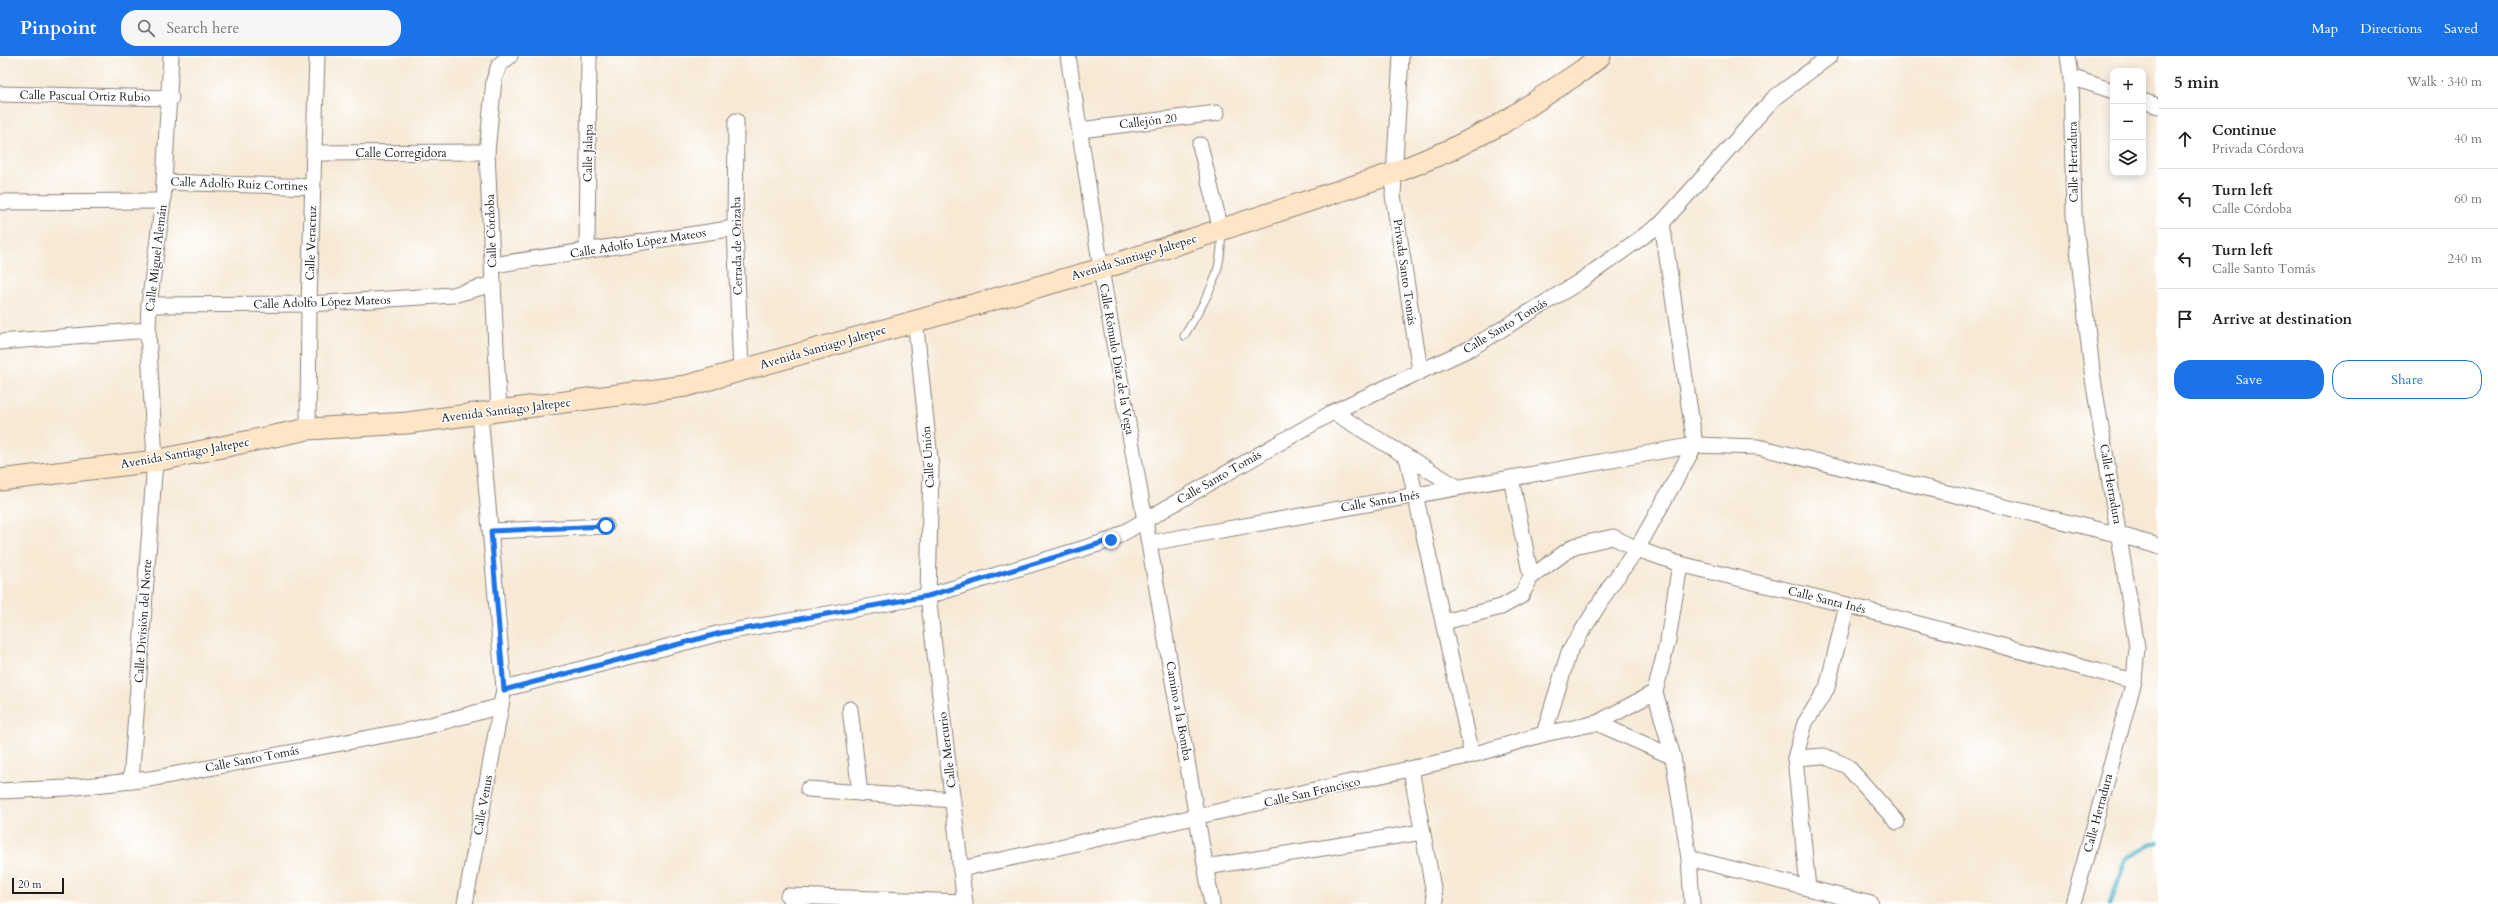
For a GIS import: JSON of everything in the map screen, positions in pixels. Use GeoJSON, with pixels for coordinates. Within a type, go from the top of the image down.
{"type":"FeatureCollection","features":[{"type":"Feature","properties":{"kind":"street","name":"Calle Miguel Alemán"},"geometry":{"type":"LineString","coordinates":[[155,461],[148,330],[149,305],[163,202],[170,98],[171,56]]}},
{"type":"Feature","properties":{"kind":"street","name":"Calle Veracruz"},"geometry":{"type":"LineString","coordinates":[[308,429],[309,304],[317,56]]}},
{"type":"Feature","properties":{"kind":"street","name":"Calle Córdoba"},"geometry":{"type":"LineString","coordinates":[[501,706],[504,690],[491,531],[490,413],[493,266],[487,152],[494,80],[499,65],[510,56]]}},
{"type":"Feature","properties":{"kind":"street","name":"Calle Jalapa"},"geometry":{"type":"LineString","coordinates":[[587,251],[589,56]]}},
{"type":"Feature","properties":{"kind":"street","name":"Calle Rómulo Díaz de la Vega"},"geometry":{"type":"LineString","coordinates":[[1068,56],[1101,269],[1145,519]]}},
{"type":"Feature","properties":{"kind":"street","name":"Privada Santo Tomás"},"geometry":{"type":"LineString","coordinates":[[1401,56],[1394,195],[1420,371]]}},
{"type":"Feature","properties":{"kind":"street","name":"Avenida Santiago Jaltepec"},"geometry":{"type":"LineString","coordinates":[[0,480],[155,461],[308,429],[407,423],[686,386],[915,319],[1101,269],[1394,173],[1448,151],[1501,124],[1583,70],[1600,56]]}},
{"type":"Feature","properties":{"kind":"street","name":"Calle Santo Tomás"},"geometry":{"type":"LineString","coordinates":[[504,690],[721,633],[928,596],[1111,540],[1145,519],[1334,412],[1471,348],[1579,282],[1662,223],[1774,98],[1830,56]]}},
{"type":"Feature","properties":{"kind":"street","name":"Calle Herradura"},"geometry":{"type":"LineString","coordinates":[[2068,56],[2071,77],[2074,215],[2093,379],[2120,535],[2137,647],[2134,681],[2073,904]]}},
{"type":"Feature","properties":{"kind":"street"},"geometry":{"type":"LineString","coordinates":[[2071,77],[2110,90]]}},
{"type":"Feature","properties":{"kind":"street","name":"Calle Pascual Ortiz Rubio"},"geometry":{"type":"LineString","coordinates":[[0,94],[170,98]]}},
{"type":"Feature","properties":{"kind":"street"},"geometry":{"type":"LineString","coordinates":[[2146,102],[2158,106]]}},
{"type":"Feature","properties":{"kind":"street","name":"Callejón 20"},"geometry":{"type":"LineString","coordinates":[[1080,130],[1217,113]]}},
{"type":"Feature","properties":{"kind":"street","name":"Cerrada de Orizaba"},"geometry":{"type":"LineString","coordinates":[[736,121],[735,228],[741,371]]}},
{"type":"Feature","properties":{"kind":"street"},"geometry":{"type":"LineString","coordinates":[[1200,145],[1221,230]]}},
{"type":"Feature","properties":{"kind":"street","name":"Calle Corregidora"},"geometry":{"type":"LineString","coordinates":[[315,153],[487,152]]}},
{"type":"Feature","properties":{"kind":"street","name":"Calle Adolfo Ruiz Cortines"},"geometry":{"type":"LineString","coordinates":[[164,182],[313,186]]}},
{"type":"Feature","properties":{"kind":"street","name":"Calle Adolfo Ruiz Cortines"},"geometry":{"type":"LineString","coordinates":[[0,202],[163,202]]}},
{"type":"Feature","properties":{"kind":"street"},"geometry":{"type":"LineString","coordinates":[[1544,734],[1569,652],[1611,585],[1637,549],[1695,445],[1662,223]]}},
{"type":"Feature","properties":{"kind":"street","name":"Calle Adolfo López Mateos"},"geometry":{"type":"LineString","coordinates":[[493,266],[735,228]]}},
{"type":"Feature","properties":{"kind":"street","name":"Calle Adolfo López Mateos"},"geometry":{"type":"LineString","coordinates":[[149,305],[309,304],[453,295],[493,284]]}},
{"type":"Feature","properties":{"kind":"street","name":"Calle Unión"},"geometry":{"type":"LineString","coordinates":[[915,319],[931,468],[928,596]]}},
{"type":"Feature","properties":{"kind":"street"},"geometry":{"type":"LineString","coordinates":[[0,342],[148,330]]}},
{"type":"Feature","properties":{"kind":"street"},"geometry":{"type":"LineString","coordinates":[[1334,412],[1457,487]]}},
{"type":"Feature","properties":{"kind":"street","name":"Calle Santa Inés"},"geometry":{"type":"LineString","coordinates":[[1150,543],[1695,445],[1758,447],[2120,535],[2158,546]]}},
{"type":"Feature","properties":{"kind":"street"},"geometry":{"type":"LineString","coordinates":[[1407,457],[1472,755]]}},
{"type":"Feature","properties":{"kind":"street","name":"Calle División del Norte"},"geometry":{"type":"LineString","coordinates":[[131,780],[155,461]]}},
{"type":"Feature","properties":{"kind":"street"},"geometry":{"type":"LineString","coordinates":[[1511,478],[1531,577]]}},
{"type":"Feature","properties":{"kind":"street","name":"Camino a la Bomba"},"geometry":{"type":"LineString","coordinates":[[1145,519],[1212,904]]}},
{"type":"Feature","properties":{"kind":"street"},"geometry":{"type":"LineString","coordinates":[[491,531],[606,526]]}},
{"type":"Feature","properties":{"kind":"street","name":"Calle Santa Inés"},"geometry":{"type":"LineString","coordinates":[[1444,622],[1501,607],[1520,596],[1531,577],[1574,546],[1613,537],[1637,549],[1680,564],[1847,605],[2134,681]]}},
{"type":"Feature","properties":{"kind":"street"},"geometry":{"type":"LineString","coordinates":[[1680,564],[1668,640],[1655,692],[1673,757],[1689,858],[1692,904]]}},
{"type":"Feature","properties":{"kind":"street","name":"Calle Mercurio"},"geometry":{"type":"LineString","coordinates":[[928,596],[965,903]]}},
{"type":"Feature","properties":{"kind":"street"},"geometry":{"type":"LineString","coordinates":[[1808,888],[1795,758],[1805,723],[1827,688],[1847,605]]}},
{"type":"Feature","properties":{"kind":"street","name":"Calle San Francisco"},"geometry":{"type":"LineString","coordinates":[[961,869],[1411,770],[1472,755],[1544,734],[1597,723],[1655,692]]}},
{"type":"Feature","properties":{"kind":"street","name":"Calle Santo Tomás"},"geometry":{"type":"LineString","coordinates":[[0,791],[67,788],[150,779],[416,729],[501,706]]}},
{"type":"Feature","properties":{"kind":"street","name":"Calle Venus"},"geometry":{"type":"LineString","coordinates":[[465,904],[501,706]]}},
{"type":"Feature","properties":{"kind":"street"},"geometry":{"type":"LineString","coordinates":[[850,709],[860,793]]}},
{"type":"Feature","properties":{"kind":"street"},"geometry":{"type":"LineString","coordinates":[[1597,723],[1673,757]]}},
{"type":"Feature","properties":{"kind":"street"},"geometry":{"type":"LineString","coordinates":[[1795,758],[1824,756],[1847,766],[1897,822]]}},
{"type":"Feature","properties":{"kind":"street"},"geometry":{"type":"LineString","coordinates":[[1411,770],[1436,904]]}},
{"type":"Feature","properties":{"kind":"street"},"geometry":{"type":"LineString","coordinates":[[808,789],[953,800]]}},
{"type":"Feature","properties":{"kind":"street"},"geometry":{"type":"LineString","coordinates":[[1206,867],[1422,832]]}},
{"type":"Feature","properties":{"kind":"street"},"geometry":{"type":"LineString","coordinates":[[1689,858],[1871,904]]}},
{"type":"Feature","properties":{"kind":"street"},"geometry":{"type":"LineString","coordinates":[[788,896],[965,903]]}},
{"type":"Feature","properties":{"kind":"lane"},"geometry":{"type":"LineString","coordinates":[[1184,336],[1217,276],[1222,246],[1221,230]]}},
{"type":"Feature","properties":{"kind":"waterway"},"geometry":{"type":"LineString","coordinates":[[2110,904],[2126,858],[2151,844],[2158,843]]}},
{"type":"Feature","properties":{"kind":"route"},"geometry":{"type":"LineString","coordinates":[[606,526],[491,531],[504,690],[721,633],[928,596],[1111,540]]}}]}
